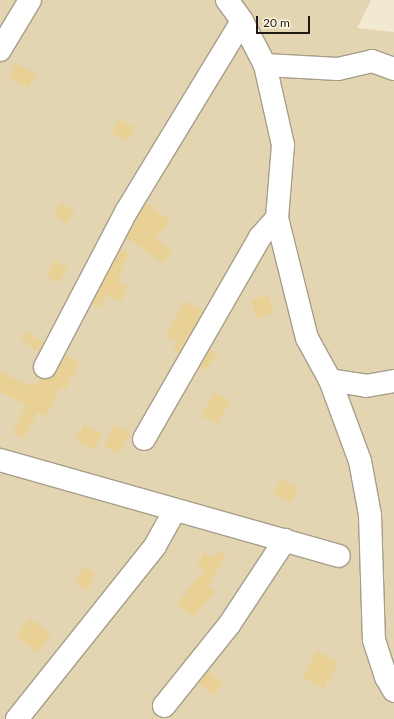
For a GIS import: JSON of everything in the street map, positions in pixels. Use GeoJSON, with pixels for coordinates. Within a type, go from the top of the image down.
{"type":"FeatureCollection","features":[{"type":"Feature","properties":{"kind":"street"},"geometry":{"type":"LineString","coordinates":[[0,50],[30,0]]}},
{"type":"Feature","properties":{"kind":"street"},"geometry":{"type":"LineString","coordinates":[[227,0],[242,20],[266,65],[283,145],[277,218],[307,338],[330,380],[361,469],[370,515],[374,640],[386,677],[394,691]]}},
{"type":"Feature","properties":{"kind":"street"},"geometry":{"type":"LineString","coordinates":[[45,367],[126,212],[242,20]]}},
{"type":"Feature","properties":{"kind":"street"},"geometry":{"type":"LineString","coordinates":[[266,65],[338,69],[372,61],[394,69]]}},
{"type":"Feature","properties":{"kind":"street"},"geometry":{"type":"LineString","coordinates":[[144,438],[260,237],[277,218]]}},
{"type":"Feature","properties":{"kind":"street"},"geometry":{"type":"LineString","coordinates":[[330,380],[366,386],[394,381]]}},
{"type":"Feature","properties":{"kind":"street"},"geometry":{"type":"LineString","coordinates":[[0,460],[339,556]]}},
{"type":"Feature","properties":{"kind":"street"},"geometry":{"type":"LineString","coordinates":[[17,719],[154,546],[175,510]]}},
{"type":"Feature","properties":{"kind":"street"},"geometry":{"type":"LineString","coordinates":[[164,706],[229,625],[285,540]]}},
{"type":"Feature","properties":{"kind":"shaded area"},"geometry":{"type":"Polygon","coordinates":[[[0,0],[371,0],[357,28],[394,32],[394,719],[0,719],[0,0]]]}},
{"type":"Feature","properties":{"kind":"building"},"geometry":{"type":"Polygon","coordinates":[[[16,63],[36,74],[28,88],[8,77],[16,63]]]}},
{"type":"Feature","properties":{"kind":"building"},"geometry":{"type":"Polygon","coordinates":[[[119,119],[135,127],[128,141],[112,133],[119,119]]]}},
{"type":"Feature","properties":{"kind":"building"},"geometry":{"type":"Polygon","coordinates":[[[61,203],[75,211],[67,224],[54,216],[61,203]]]}},
{"type":"Feature","properties":{"kind":"building"},"geometry":{"type":"Polygon","coordinates":[[[146,203],[170,220],[156,239],[172,251],[163,263],[127,238],[146,203]]]}},
{"type":"Feature","properties":{"kind":"building"},"geometry":{"type":"Polygon","coordinates":[[[121,249],[129,255],[119,273],[121,275],[118,282],[128,287],[120,302],[107,295],[100,308],[92,304],[121,249]]]}},
{"type":"Feature","properties":{"kind":"building"},"geometry":{"type":"Polygon","coordinates":[[[55,260],[68,268],[58,283],[45,275],[55,260]]]}},
{"type":"Feature","properties":{"kind":"building"},"geometry":{"type":"Polygon","coordinates":[[[268,295],[274,313],[257,319],[251,301],[268,295]]]}},
{"type":"Feature","properties":{"kind":"building"},"geometry":{"type":"Polygon","coordinates":[[[185,301],[203,311],[179,353],[173,350],[177,342],[166,336],[185,301]]]}},
{"type":"Feature","properties":{"kind":"building"},"geometry":{"type":"Polygon","coordinates":[[[25,332],[44,342],[38,353],[21,339],[25,332]]]}},
{"type":"Feature","properties":{"kind":"building"},"geometry":{"type":"Polygon","coordinates":[[[210,349],[217,353],[206,370],[200,367],[210,349]]]}},
{"type":"Feature","properties":{"kind":"building"},"geometry":{"type":"Polygon","coordinates":[[[66,355],[80,362],[65,390],[61,388],[46,416],[38,412],[23,439],[12,433],[26,405],[0,392],[0,371],[29,386],[31,382],[37,385],[41,378],[52,377],[66,355]]]}},
{"type":"Feature","properties":{"kind":"building"},"geometry":{"type":"Polygon","coordinates":[[[214,392],[230,400],[218,424],[202,416],[214,392]]]}},
{"type":"Feature","properties":{"kind":"building"},"geometry":{"type":"Polygon","coordinates":[[[84,424],[102,434],[94,450],[75,440],[84,424]]]}},
{"type":"Feature","properties":{"kind":"building"},"geometry":{"type":"Polygon","coordinates":[[[115,425],[130,433],[119,454],[104,446],[115,425]]]}},
{"type":"Feature","properties":{"kind":"building"},"geometry":{"type":"Polygon","coordinates":[[[281,479],[298,489],[290,503],[273,493],[281,479]]]}},
{"type":"Feature","properties":{"kind":"building"},"geometry":{"type":"Polygon","coordinates":[[[220,551],[226,555],[208,587],[215,592],[193,617],[177,604],[204,570],[197,566],[204,552],[214,558],[220,551]]]}},
{"type":"Feature","properties":{"kind":"building"},"geometry":{"type":"Polygon","coordinates":[[[83,567],[96,573],[88,590],[75,584],[83,567]]]}},
{"type":"Feature","properties":{"kind":"building"},"geometry":{"type":"Polygon","coordinates":[[[29,618],[51,633],[39,652],[16,637],[29,618]]]}},
{"type":"Feature","properties":{"kind":"building"},"geometry":{"type":"Polygon","coordinates":[[[317,651],[338,662],[324,689],[303,677],[317,651]]]}},
{"type":"Feature","properties":{"kind":"building"},"geometry":{"type":"Polygon","coordinates":[[[208,671],[223,684],[213,695],[198,682],[208,671]]]}}]}
